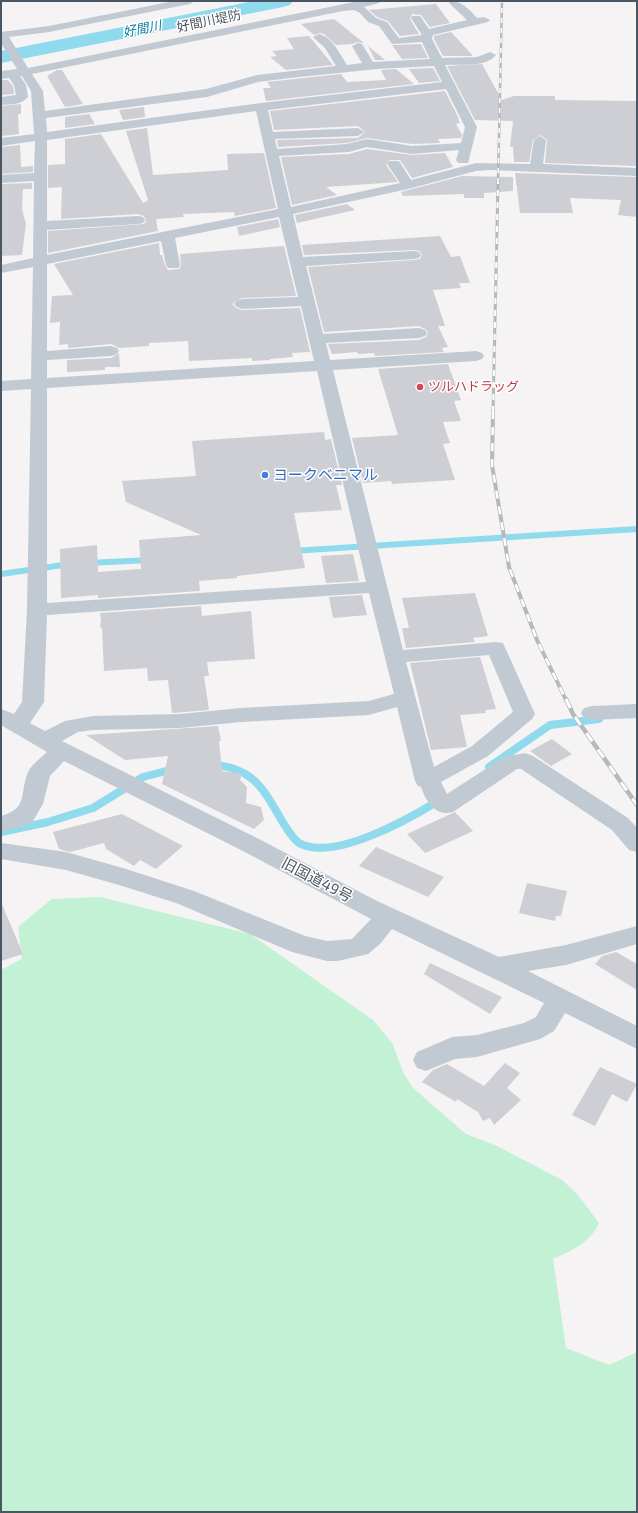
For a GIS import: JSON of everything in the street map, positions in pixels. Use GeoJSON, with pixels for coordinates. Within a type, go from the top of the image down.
{"type":"FeatureCollection","features":[{"type":"Feature","properties":{"kind":"street","name":"好間川堤防"},"geometry":{"type":"LineString","coordinates":[[2,37],[49,30],[190,1]]}},
{"type":"Feature","properties":{"kind":"street","name":"好間川堤防"},"geometry":{"type":"LineString","coordinates":[[13,73],[375,1]]}},
{"type":"Feature","properties":{"kind":"street"},"geometry":{"type":"LineString","coordinates":[[342,8],[356,7],[364,10],[372,20],[383,24],[396,42],[479,21],[454,3]]}},
{"type":"Feature","properties":{"kind":"street"},"geometry":{"type":"LineString","coordinates":[[416,18],[471,126],[460,171]]}},
{"type":"Feature","properties":{"kind":"street"},"geometry":{"type":"LineString","coordinates":[[319,36],[329,46],[343,68]]}},
{"type":"Feature","properties":{"kind":"street"},"geometry":{"type":"LineString","coordinates":[[1,101],[16,100],[22,97],[20,86],[13,73],[2,37]]}},
{"type":"Feature","properties":{"kind":"street"},"geometry":{"type":"LineString","coordinates":[[358,46],[370,66]]}},
{"type":"Feature","properties":{"kind":"street"},"geometry":{"type":"LineString","coordinates":[[39,115],[94,109],[160,98],[207,94],[257,79],[343,68],[479,60],[490,55]]}},
{"type":"Feature","properties":{"kind":"street"},"geometry":{"type":"LineString","coordinates":[[9,720],[33,702],[37,610],[41,136],[37,91],[13,73]]}},
{"type":"Feature","properties":{"kind":"street"},"geometry":{"type":"LineString","coordinates":[[1,142],[449,85]]}},
{"type":"Feature","properties":{"kind":"street"},"geometry":{"type":"LineString","coordinates":[[261,108],[297,262],[394,657],[426,781],[436,793]]}},
{"type":"Feature","properties":{"kind":"street"},"geometry":{"type":"LineString","coordinates":[[267,136],[358,132]]}},
{"type":"Feature","properties":{"kind":"street"},"geometry":{"type":"LineString","coordinates":[[536,167],[540,140]]}},
{"type":"Feature","properties":{"kind":"street"},"geometry":{"type":"LineString","coordinates":[[271,153],[349,148],[358,144],[379,142],[410,150],[467,146]]}},
{"type":"Feature","properties":{"kind":"street"},"geometry":{"type":"LineString","coordinates":[[394,164],[408,185]]}},
{"type":"Feature","properties":{"kind":"street"},"geometry":{"type":"LineString","coordinates":[[1,269],[285,212],[408,185],[460,171],[490,166],[536,167],[595,164],[611,165],[637,172]]}},
{"type":"Feature","properties":{"kind":"street"},"geometry":{"type":"LineString","coordinates":[[1,179],[40,177]]}},
{"type":"Feature","properties":{"kind":"street"},"geometry":{"type":"LineString","coordinates":[[40,226],[138,220]]}},
{"type":"Feature","properties":{"kind":"street"},"geometry":{"type":"LineString","coordinates":[[167,236],[173,265]]}},
{"type":"Feature","properties":{"kind":"street"},"geometry":{"type":"LineString","coordinates":[[297,262],[414,254]]}},
{"type":"Feature","properties":{"kind":"street"},"geometry":{"type":"LineString","coordinates":[[242,304],[307,301]]}},
{"type":"Feature","properties":{"kind":"street"},"geometry":{"type":"LineString","coordinates":[[316,339],[419,333]]}},
{"type":"Feature","properties":{"kind":"street"},"geometry":{"type":"LineString","coordinates":[[38,356],[111,351]]}},
{"type":"Feature","properties":{"kind":"street"},"geometry":{"type":"LineString","coordinates":[[1,386],[476,356]]}},
{"type":"Feature","properties":{"kind":"street"},"geometry":{"type":"LineString","coordinates":[[37,610],[377,587]]}},
{"type":"Feature","properties":{"kind":"street"},"geometry":{"type":"LineString","coordinates":[[394,657],[496,648],[524,714],[480,751],[436,793]]}},
{"type":"Feature","properties":{"kind":"street"},"geometry":{"type":"LineString","coordinates":[[1,824],[18,820],[25,815],[32,804],[39,773],[53,745],[72,726],[93,723],[180,721],[240,715],[369,708],[405,698]]}},
{"type":"Feature","properties":{"kind":"street"},"geometry":{"type":"LineString","coordinates":[[592,713],[637,711]]}},
{"type":"Feature","properties":{"kind":"street","name":"旧国道49号"},"geometry":{"type":"LineString","coordinates":[[9,720],[53,745],[117,776],[141,790],[250,844],[388,916],[497,967],[637,1038]]}},
{"type":"Feature","properties":{"kind":"street"},"geometry":{"type":"LineString","coordinates":[[436,793],[485,781],[512,762],[525,761],[620,824],[637,844]]}},
{"type":"Feature","properties":{"kind":"street"},"geometry":{"type":"LineString","coordinates":[[1,852],[66,861],[123,878],[185,897],[302,945],[327,951],[338,951],[359,946],[371,937],[388,916]]}},
{"type":"Feature","properties":{"kind":"street"},"geometry":{"type":"LineString","coordinates":[[497,967],[566,955],[637,935]]}},
{"type":"Feature","properties":{"kind":"street"},"geometry":{"type":"LineString","coordinates":[[426,1060],[452,1048],[477,1046],[531,1032],[545,1024],[560,999]]}},
{"type":"Feature","properties":{"kind":"green space"},"geometry":{"type":"Polygon","coordinates":[[[100,897],[250,934],[373,1020],[392,1043],[404,1074],[413,1088],[466,1134],[495,1145],[562,1180],[578,1195],[599,1223],[586,1241],[553,1259],[566,1348],[609,1365],[637,1352],[637,1512],[1,1512],[1,970],[22,959],[18,927],[52,899],[100,897]]]}},
{"type":"Feature","properties":{"kind":"building"},"geometry":{"type":"Polygon","coordinates":[[[436,4],[450,23],[430,27],[421,15],[412,14],[410,19],[419,34],[400,36],[388,21],[377,17],[369,10],[436,4]]]}},
{"type":"Feature","properties":{"kind":"building"},"geometry":{"type":"Polygon","coordinates":[[[334,19],[364,43],[358,42],[336,45],[324,34],[320,33],[314,35],[301,24],[334,19]]]}},
{"type":"Feature","properties":{"kind":"building"},"geometry":{"type":"Polygon","coordinates":[[[451,32],[473,56],[443,56],[434,39],[434,36],[451,32]]]}},
{"type":"Feature","properties":{"kind":"building"},"geometry":{"type":"Polygon","coordinates":[[[309,36],[333,65],[286,70],[270,57],[277,56],[272,51],[294,49],[287,38],[309,36]]]}},
{"type":"Feature","properties":{"kind":"building"},"geometry":{"type":"Polygon","coordinates":[[[421,44],[428,58],[402,59],[392,45],[421,44]]]}},
{"type":"Feature","properties":{"kind":"building"},"geometry":{"type":"Polygon","coordinates":[[[368,46],[385,60],[375,60],[368,46]]]}},
{"type":"Feature","properties":{"kind":"building"},"geometry":{"type":"Polygon","coordinates":[[[482,64],[502,100],[514,96],[555,96],[555,100],[637,101],[637,166],[545,163],[547,140],[541,135],[533,140],[529,162],[514,162],[513,147],[510,147],[513,121],[475,120],[447,66],[482,64]]]}},
{"type":"Feature","properties":{"kind":"building"},"geometry":{"type":"Polygon","coordinates":[[[433,68],[440,81],[419,83],[409,69],[433,68]]]}},
{"type":"Feature","properties":{"kind":"building"},"geometry":{"type":"Polygon","coordinates":[[[396,69],[414,84],[266,101],[263,88],[271,88],[267,82],[341,74],[347,82],[386,80],[381,70],[396,69]]]}},
{"type":"Feature","properties":{"kind":"building"},"geometry":{"type":"Polygon","coordinates":[[[57,70],[62,70],[83,104],[65,107],[47,76],[57,70]]]}},
{"type":"Feature","properties":{"kind":"building"},"geometry":{"type":"Polygon","coordinates":[[[1,80],[8,80],[13,86],[14,94],[1,95],[1,80]]]}},
{"type":"Feature","properties":{"kind":"building"},"geometry":{"type":"Polygon","coordinates":[[[445,91],[459,119],[460,123],[456,124],[462,135],[461,138],[438,139],[440,143],[412,144],[367,138],[347,143],[278,147],[277,140],[358,138],[365,132],[358,126],[274,130],[270,111],[445,91]]]}},
{"type":"Feature","properties":{"kind":"building"},"geometry":{"type":"Polygon","coordinates":[[[21,104],[21,114],[18,114],[19,134],[1,136],[1,106],[21,104]]]}},
{"type":"Feature","properties":{"kind":"building"},"geometry":{"type":"Polygon","coordinates":[[[144,107],[145,117],[123,120],[119,110],[144,107]]]}},
{"type":"Feature","properties":{"kind":"building"},"geometry":{"type":"Polygon","coordinates":[[[89,114],[95,124],[65,128],[65,117],[89,114]]]}},
{"type":"Feature","properties":{"kind":"building"},"geometry":{"type":"Polygon","coordinates":[[[147,128],[153,175],[228,170],[227,154],[264,153],[276,208],[235,216],[234,212],[183,214],[184,217],[156,219],[158,231],[48,253],[48,231],[144,224],[146,221],[144,216],[138,214],[61,219],[62,187],[48,188],[48,165],[65,164],[65,139],[101,134],[143,203],[148,200],[126,131],[147,128]]]}},
{"type":"Feature","properties":{"kind":"building"},"geometry":{"type":"Polygon","coordinates":[[[20,145],[21,167],[33,166],[33,172],[1,174],[1,147],[20,145]]]}},
{"type":"Feature","properties":{"kind":"building"},"geometry":{"type":"Polygon","coordinates":[[[367,149],[412,155],[445,153],[453,167],[412,178],[400,160],[389,160],[386,165],[398,182],[326,187],[337,195],[292,205],[281,157],[349,154],[367,149]]]}},
{"type":"Feature","properties":{"kind":"building"},"geometry":{"type":"Polygon","coordinates":[[[515,173],[637,177],[637,217],[618,215],[621,200],[570,198],[573,213],[520,213],[515,173]]]}},
{"type":"Feature","properties":{"kind":"building"},"geometry":{"type":"Polygon","coordinates":[[[462,176],[513,177],[513,191],[484,193],[484,198],[464,198],[464,194],[403,196],[401,192],[462,176]]]}},
{"type":"Feature","properties":{"kind":"building"},"geometry":{"type":"Polygon","coordinates":[[[32,183],[32,189],[23,189],[22,209],[26,224],[22,255],[1,256],[1,184],[32,183]]]}},
{"type":"Feature","properties":{"kind":"building"},"geometry":{"type":"Polygon","coordinates":[[[347,204],[355,210],[297,223],[295,215],[347,204]]]}},
{"type":"Feature","properties":{"kind":"building"},"geometry":{"type":"Polygon","coordinates":[[[278,219],[280,227],[239,236],[237,227],[278,219]]]}},
{"type":"Feature","properties":{"kind":"building"},"geometry":{"type":"Polygon","coordinates":[[[440,236],[451,257],[460,256],[470,283],[459,283],[461,288],[433,290],[445,326],[438,326],[448,347],[442,348],[444,352],[375,356],[374,353],[358,354],[357,352],[332,354],[328,344],[419,340],[426,337],[428,332],[419,326],[324,332],[308,267],[414,260],[420,259],[422,254],[419,251],[414,250],[304,255],[302,245],[440,236]]]}},
{"type":"Feature","properties":{"kind":"building"},"geometry":{"type":"Polygon","coordinates":[[[159,243],[160,255],[162,255],[168,270],[179,269],[181,265],[180,254],[284,246],[296,296],[242,298],[232,304],[236,308],[242,310],[300,308],[310,352],[292,353],[293,357],[270,360],[252,361],[252,358],[189,361],[188,341],[149,343],[149,346],[119,348],[111,344],[68,348],[68,344],[59,345],[60,322],[50,323],[52,296],[73,295],[54,264],[159,243]]]}},
{"type":"Feature","properties":{"kind":"building"},"geometry":{"type":"Polygon","coordinates":[[[119,353],[120,367],[105,367],[105,370],[67,372],[67,360],[111,358],[119,353]]]}},
{"type":"Feature","properties":{"kind":"building"},"geometry":{"type":"Polygon","coordinates":[[[448,364],[461,400],[454,401],[461,421],[443,422],[450,443],[443,444],[455,480],[392,484],[391,481],[363,483],[352,438],[398,435],[378,369],[448,364]]]}},
{"type":"Feature","properties":{"kind":"building"},"geometry":{"type":"Polygon","coordinates":[[[324,432],[325,440],[331,439],[342,485],[336,485],[342,510],[294,513],[305,568],[237,576],[237,578],[199,581],[200,591],[98,598],[98,595],[61,598],[60,549],[97,545],[98,572],[141,569],[139,540],[201,535],[126,502],[122,481],[196,476],[192,441],[324,432]]]}},
{"type":"Feature","properties":{"kind":"building"},"geometry":{"type":"Polygon","coordinates":[[[353,554],[359,581],[326,583],[321,556],[353,554]]]}},
{"type":"Feature","properties":{"kind":"building"},"geometry":{"type":"Polygon","coordinates":[[[475,593],[488,636],[473,638],[475,642],[406,648],[402,628],[409,628],[402,598],[475,593]]]}},
{"type":"Feature","properties":{"kind":"building"},"geometry":{"type":"Polygon","coordinates":[[[362,595],[367,615],[333,618],[329,597],[362,595]]]}},
{"type":"Feature","properties":{"kind":"building"},"geometry":{"type":"Polygon","coordinates":[[[201,606],[202,616],[251,611],[255,659],[207,662],[209,676],[204,676],[209,710],[172,713],[168,680],[148,681],[147,668],[104,671],[100,613],[201,606]]]}},
{"type":"Feature","properties":{"kind":"building"},"geometry":{"type":"Polygon","coordinates":[[[480,657],[496,709],[485,710],[486,713],[460,715],[467,747],[431,750],[410,663],[480,657]]]}},
{"type":"Feature","properties":{"kind":"building"},"geometry":{"type":"Polygon","coordinates":[[[218,726],[221,741],[219,741],[222,771],[242,774],[240,780],[247,787],[246,803],[261,807],[264,820],[254,829],[162,784],[168,756],[125,760],[86,735],[218,726]]]}},
{"type":"Feature","properties":{"kind":"building"},"geometry":{"type":"Polygon","coordinates":[[[552,739],[572,754],[551,766],[530,751],[552,739]]]}},
{"type":"Feature","properties":{"kind":"building"},"geometry":{"type":"Polygon","coordinates":[[[455,812],[473,831],[425,853],[407,834],[455,812]]]}},
{"type":"Feature","properties":{"kind":"building"},"geometry":{"type":"Polygon","coordinates":[[[122,814],[183,846],[156,869],[140,860],[134,866],[106,849],[104,843],[70,852],[59,849],[53,832],[122,814]]]}},
{"type":"Feature","properties":{"kind":"building"},"geometry":{"type":"Polygon","coordinates":[[[376,847],[444,877],[428,897],[359,866],[376,847]]]}},
{"type":"Feature","properties":{"kind":"building"},"geometry":{"type":"Polygon","coordinates":[[[527,883],[567,891],[561,916],[556,916],[555,921],[519,913],[527,883]]]}},
{"type":"Feature","properties":{"kind":"building"},"geometry":{"type":"Polygon","coordinates":[[[1,902],[23,954],[1,961],[1,902]]]}},
{"type":"Feature","properties":{"kind":"building"},"geometry":{"type":"Polygon","coordinates":[[[616,952],[637,964],[637,990],[595,964],[602,956],[616,952]]]}},
{"type":"Feature","properties":{"kind":"building"},"geometry":{"type":"Polygon","coordinates":[[[430,963],[502,997],[490,1014],[424,974],[430,963]]]}},
{"type":"Feature","properties":{"kind":"building"},"geometry":{"type":"Polygon","coordinates":[[[505,1063],[520,1073],[507,1088],[521,1100],[494,1125],[490,1118],[483,1121],[478,1112],[457,1099],[456,1102],[422,1082],[433,1070],[447,1064],[484,1086],[505,1063]]]}},
{"type":"Feature","properties":{"kind":"building"},"geometry":{"type":"Polygon","coordinates":[[[600,1067],[637,1084],[627,1102],[612,1094],[595,1126],[572,1115],[600,1067]]]}},
{"type":"Feature","properties":{"kind":"waterway","name":"好間川"},"geometry":{"type":"LineString","coordinates":[[1,57],[164,26],[283,1]]}},
{"type":"Feature","properties":{"kind":"waterway"},"geometry":{"type":"LineString","coordinates":[[292,551],[637,529]]}},
{"type":"Feature","properties":{"kind":"waterway"},"geometry":{"type":"LineString","coordinates":[[88,563],[150,560]]}},
{"type":"Feature","properties":{"kind":"waterway"},"geometry":{"type":"LineString","coordinates":[[1,574],[70,564]]}},
{"type":"Feature","properties":{"kind":"waterway"},"geometry":{"type":"LineString","coordinates":[[489,767],[550,725],[599,719]]}},
{"type":"Feature","properties":{"kind":"waterway"},"geometry":{"type":"LineString","coordinates":[[214,765],[228,767],[239,771],[256,782],[263,790],[294,839],[299,843],[314,847],[331,847],[350,843],[370,836],[409,818],[438,801]]}},
{"type":"Feature","properties":{"kind":"waterway"},"geometry":{"type":"LineString","coordinates":[[1,832],[48,822],[93,808],[143,777],[174,769]]}},
{"type":"Feature","properties":{"kind":"railway"},"geometry":{"type":"LineString","coordinates":[[498,183],[502,1]]}},
{"type":"Feature","properties":{"kind":"railway"},"geometry":{"type":"LineString","coordinates":[[493,412],[498,182]]}},
{"type":"Feature","properties":{"kind":"railway"},"geometry":{"type":"LineString","coordinates":[[493,411],[492,465],[509,567],[537,640],[566,700]]}},
{"type":"Feature","properties":{"kind":"railway"},"geometry":{"type":"LineString","coordinates":[[566,699],[573,714],[637,805]]}},
{"type":"Feature","properties":{"kind":"place","name":"ツルハドラッグ"},"geometry":{"type":"Point","coordinates":[420,387]}},
{"type":"Feature","properties":{"kind":"place","name":"ヨークベニマル"},"geometry":{"type":"Point","coordinates":[265,475]}}]}
